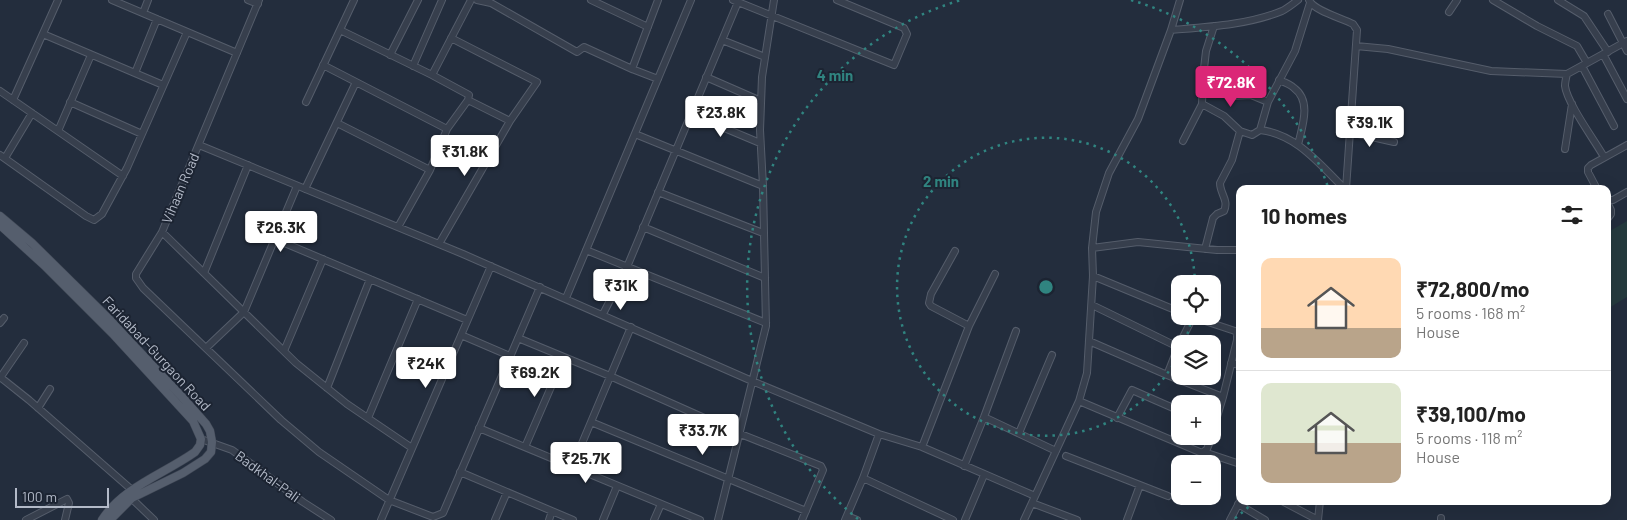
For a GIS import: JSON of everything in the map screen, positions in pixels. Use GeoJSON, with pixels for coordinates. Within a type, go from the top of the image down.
{"type":"FeatureCollection","features":[{"type":"Feature","properties":{"kind":"main road","name":"Faridabad-Gurgaon Road"},"geometry":{"type":"LineString","coordinates":[[0,216],[32,242],[108,318],[171,385],[206,424],[212,442]]}},
{"type":"Feature","properties":{"kind":"main road","name":"Faridabad-Gurgaon Road"},"geometry":{"type":"LineString","coordinates":[[0,225],[45,266],[113,334],[193,421],[201,439]]}},
{"type":"Feature","properties":{"kind":"main road"},"geometry":{"type":"LineString","coordinates":[[102,520],[106,512],[130,494],[195,452],[200,445],[201,439]]}},
{"type":"Feature","properties":{"kind":"main road"},"geometry":{"type":"LineString","coordinates":[[110,520],[130,494],[183,473],[205,459],[211,452],[212,442]]}},
{"type":"Feature","properties":{"kind":"street"},"geometry":{"type":"LineString","coordinates":[[13,100],[58,0]]}},
{"type":"Feature","properties":{"kind":"street"},"geometry":{"type":"LineString","coordinates":[[112,0],[237,53]]}},
{"type":"Feature","properties":{"kind":"street"},"geometry":{"type":"LineString","coordinates":[[143,13],[148,0]]}},
{"type":"Feature","properties":{"kind":"street"},"geometry":{"type":"LineString","coordinates":[[248,0],[259,2]]}},
{"type":"Feature","properties":{"kind":"street"},"geometry":{"type":"LineString","coordinates":[[306,102],[354,0]]}},
{"type":"Feature","properties":{"kind":"street"},"geometry":{"type":"LineString","coordinates":[[390,55],[418,0]]}},
{"type":"Feature","properties":{"kind":"street"},"geometry":{"type":"LineString","coordinates":[[413,66],[442,0]]}},
{"type":"Feature","properties":{"kind":"street"},"geometry":{"type":"LineString","coordinates":[[432,75],[471,0]]}},
{"type":"Feature","properties":{"kind":"street"},"geometry":{"type":"LineString","coordinates":[[477,0],[491,4],[576,52],[584,47],[658,79]]}},
{"type":"Feature","properties":{"kind":"street"},"geometry":{"type":"LineString","coordinates":[[591,0],[648,27]]}},
{"type":"Feature","properties":{"kind":"street"},"geometry":{"type":"LineString","coordinates":[[632,69],[658,0]]}},
{"type":"Feature","properties":{"kind":"street"},"geometry":{"type":"LineString","coordinates":[[566,298],[691,0]]}},
{"type":"Feature","properties":{"kind":"street"},"geometry":{"type":"LineString","coordinates":[[718,520],[766,323],[763,186],[760,143],[761,101],[762,77],[774,0]]}},
{"type":"Feature","properties":{"kind":"street"},"geometry":{"type":"LineString","coordinates":[[603,314],[627,267],[722,40],[735,1],[894,65],[907,31],[904,28],[837,0]]}},
{"type":"Feature","properties":{"kind":"street"},"geometry":{"type":"LineString","coordinates":[[1024,520],[1079,401],[1087,373],[1092,306],[1092,248],[1096,212],[1109,173],[1138,119],[1180,0]]}},
{"type":"Feature","properties":{"kind":"street"},"geometry":{"type":"LineString","coordinates":[[1171,30],[1214,26],[1260,18],[1284,10],[1298,0]]}},
{"type":"Feature","properties":{"kind":"street"},"geometry":{"type":"LineString","coordinates":[[1449,12],[1456,0]]}},
{"type":"Feature","properties":{"kind":"street"},"geometry":{"type":"LineString","coordinates":[[1493,0],[1537,26],[1577,46],[1614,126]]}},
{"type":"Feature","properties":{"kind":"street"},"geometry":{"type":"LineString","coordinates":[[1558,0],[1584,16],[1606,53],[1627,99]]}},
{"type":"Feature","properties":{"kind":"street","name":"Vihaan Road"},"geometry":{"type":"LineString","coordinates":[[206,348],[143,288],[136,278],[136,274],[162,232],[259,2]]}},
{"type":"Feature","properties":{"kind":"street"},"geometry":{"type":"LineString","coordinates":[[1202,104],[1224,116],[1240,131],[1252,135],[1260,130],[1268,102],[1295,51],[1310,2],[1316,8],[1353,24],[1356,30],[1356,46],[1346,185]]}},
{"type":"Feature","properties":{"kind":"street"},"geometry":{"type":"LineString","coordinates":[[1608,14],[1625,42],[1627,51]]}},
{"type":"Feature","properties":{"kind":"street"},"geometry":{"type":"LineString","coordinates":[[135,73],[157,19]]}},
{"type":"Feature","properties":{"kind":"street"},"geometry":{"type":"LineString","coordinates":[[1184,141],[1202,104],[1202,77],[1206,51],[1214,26]]}},
{"type":"Feature","properties":{"kind":"street"},"geometry":{"type":"LineString","coordinates":[[340,30],[432,75],[469,96],[447,129],[430,170],[398,227]]}},
{"type":"Feature","properties":{"kind":"street"},"geometry":{"type":"LineString","coordinates":[[32,113],[2,157],[94,220],[102,214],[122,176],[187,32]]}},
{"type":"Feature","properties":{"kind":"street"},"geometry":{"type":"LineString","coordinates":[[43,34],[164,85]]}},
{"type":"Feature","properties":{"kind":"street"},"geometry":{"type":"LineString","coordinates":[[439,244],[510,121],[537,82],[451,38]]}},
{"type":"Feature","properties":{"kind":"street"},"geometry":{"type":"LineString","coordinates":[[722,40],[765,57]]}},
{"type":"Feature","properties":{"kind":"street"},"geometry":{"type":"LineString","coordinates":[[1356,46],[1388,49],[1491,71],[1566,74],[1625,42]]}},
{"type":"Feature","properties":{"kind":"street"},"geometry":{"type":"LineString","coordinates":[[58,131],[91,54]]}},
{"type":"Feature","properties":{"kind":"street"},"geometry":{"type":"LineString","coordinates":[[323,65],[447,129]]}},
{"type":"Feature","properties":{"kind":"street"},"geometry":{"type":"LineString","coordinates":[[1566,74],[1565,84],[1572,104],[1604,157]]}},
{"type":"Feature","properties":{"kind":"street"},"geometry":{"type":"LineString","coordinates":[[706,77],[761,101]]}},
{"type":"Feature","properties":{"kind":"street"},"geometry":{"type":"LineString","coordinates":[[1279,80],[1294,88],[1304,104],[1304,116],[1298,145]]}},
{"type":"Feature","properties":{"kind":"street"},"geometry":{"type":"LineString","coordinates":[[305,189],[356,82]]}},
{"type":"Feature","properties":{"kind":"street"},"geometry":{"type":"LineString","coordinates":[[0,91],[122,176]]}},
{"type":"Feature","properties":{"kind":"street"},"geometry":{"type":"LineString","coordinates":[[1231,96],[1251,95],[1268,102]]}},
{"type":"Feature","properties":{"kind":"street"},"geometry":{"type":"LineString","coordinates":[[468,100],[510,121]]}},
{"type":"Feature","properties":{"kind":"street"},"geometry":{"type":"LineString","coordinates":[[70,102],[142,134]]}},
{"type":"Feature","properties":{"kind":"street"},"geometry":{"type":"LineString","coordinates":[[1565,149],[1572,104]]}},
{"type":"Feature","properties":{"kind":"street"},"geometry":{"type":"LineString","coordinates":[[691,114],[760,143]]}},
{"type":"Feature","properties":{"kind":"street"},"geometry":{"type":"LineString","coordinates":[[337,123],[430,170]]}},
{"type":"Feature","properties":{"kind":"street"},"geometry":{"type":"LineString","coordinates":[[1260,130],[1283,136],[1298,145],[1342,185]]}},
{"type":"Feature","properties":{"kind":"street"},"geometry":{"type":"LineString","coordinates":[[1205,248],[1213,218],[1224,211],[1226,206],[1220,182],[1232,160],[1240,131]]}},
{"type":"Feature","properties":{"kind":"street"},"geometry":{"type":"LineString","coordinates":[[1350,132],[1394,142]]}},
{"type":"Feature","properties":{"kind":"street"},"geometry":{"type":"LineString","coordinates":[[635,134],[763,186]]}},
{"type":"Feature","properties":{"kind":"street"},"geometry":{"type":"LineString","coordinates":[[199,145],[566,298],[752,381],[879,434],[922,447],[1076,520]]}},
{"type":"Feature","properties":{"kind":"street"},"geometry":{"type":"LineString","coordinates":[[1595,185],[1588,172],[1588,168],[1627,145]]}},
{"type":"Feature","properties":{"kind":"street"},"geometry":{"type":"LineString","coordinates":[[204,272],[248,165]]}},
{"type":"Feature","properties":{"kind":"street"},"geometry":{"type":"LineString","coordinates":[[297,186],[244,312],[206,348],[281,420],[319,452],[389,500],[433,517],[443,514],[540,287]]}},
{"type":"Feature","properties":{"kind":"street"},"geometry":{"type":"LineString","coordinates":[[658,192],[763,233]]}},
{"type":"Feature","properties":{"kind":"street"},"geometry":{"type":"LineString","coordinates":[[1611,201],[1627,192]]}},
{"type":"Feature","properties":{"kind":"street"},"geometry":{"type":"LineString","coordinates":[[643,227],[764,278]]}},
{"type":"Feature","properties":{"kind":"street"},"geometry":{"type":"LineString","coordinates":[[162,232],[296,363],[327,388],[412,448]]}},
{"type":"Feature","properties":{"kind":"street"},"geometry":{"type":"LineString","coordinates":[[275,239],[467,320]]}},
{"type":"Feature","properties":{"kind":"street"},"geometry":{"type":"LineString","coordinates":[[1092,248],[1138,242],[1236,250]]}},
{"type":"Feature","properties":{"kind":"street"},"geometry":{"type":"LineString","coordinates":[[586,250],[766,323]]}},
{"type":"Feature","properties":{"kind":"street"},"geometry":{"type":"LineString","coordinates":[[955,250],[931,294],[929,303],[931,306],[969,326]]}},
{"type":"Feature","properties":{"kind":"street"},"geometry":{"type":"LineString","coordinates":[[284,352],[322,259]]}},
{"type":"Feature","properties":{"kind":"street"},"geometry":{"type":"LineString","coordinates":[[381,520],[491,266]]}},
{"type":"Feature","properties":{"kind":"street"},"geometry":{"type":"LineString","coordinates":[[922,447],[969,326],[995,274]]}},
{"type":"Feature","properties":{"kind":"street"},"geometry":{"type":"LineString","coordinates":[[1093,276],[1171,308]]}},
{"type":"Feature","properties":{"kind":"street"},"geometry":{"type":"LineString","coordinates":[[327,388],[370,280]]}},
{"type":"Feature","properties":{"kind":"street"},"geometry":{"type":"LineString","coordinates":[[368,418],[418,299]]}},
{"type":"Feature","properties":{"kind":"street"},"geometry":{"type":"LineString","coordinates":[[1092,306],[1171,344]]}},
{"type":"Feature","properties":{"kind":"street"},"geometry":{"type":"LineString","coordinates":[[1216,325],[1236,332]]}},
{"type":"Feature","properties":{"kind":"street"},"geometry":{"type":"LineString","coordinates":[[572,467],[631,327]]}},
{"type":"Feature","properties":{"kind":"street"},"geometry":{"type":"LineString","coordinates":[[964,466],[1016,331]]}},
{"type":"Feature","properties":{"kind":"street"},"geometry":{"type":"LineString","coordinates":[[461,335],[510,356]]}},
{"type":"Feature","properties":{"kind":"street"},"geometry":{"type":"LineString","coordinates":[[518,338],[610,376],[738,433],[821,466],[823,470],[802,520]]}},
{"type":"Feature","properties":{"kind":"street"},"geometry":{"type":"LineString","coordinates":[[1089,341],[1223,397]]}},
{"type":"Feature","properties":{"kind":"street"},"geometry":{"type":"LineString","coordinates":[[24,343],[0,378],[38,408],[130,494],[154,520]]}},
{"type":"Feature","properties":{"kind":"street"},"geometry":{"type":"LineString","coordinates":[[1221,404],[1236,348]]}},
{"type":"Feature","properties":{"kind":"street"},"geometry":{"type":"LineString","coordinates":[[1019,434],[1052,355]]}},
{"type":"Feature","properties":{"kind":"street"},"geometry":{"type":"LineString","coordinates":[[525,447],[564,357]]}},
{"type":"Feature","properties":{"kind":"street"},"geometry":{"type":"LineString","coordinates":[[1232,363],[1236,364]]}},
{"type":"Feature","properties":{"kind":"street"},"geometry":{"type":"LineString","coordinates":[[1167,375],[1171,365]]}},
{"type":"Feature","properties":{"kind":"street"},"geometry":{"type":"LineString","coordinates":[[38,408],[50,388]]}},
{"type":"Feature","properties":{"kind":"street"},"geometry":{"type":"LineString","coordinates":[[1117,418],[1132,390],[1171,407]]}},
{"type":"Feature","properties":{"kind":"street"},"geometry":{"type":"LineString","coordinates":[[1079,401],[1117,418],[1236,463]]}},
{"type":"Feature","properties":{"kind":"street"},"geometry":{"type":"LineString","coordinates":[[984,417],[1056,451]]}},
{"type":"Feature","properties":{"kind":"street"},"geometry":{"type":"LineString","coordinates":[[591,422],[806,511]]}},
{"type":"Feature","properties":{"kind":"street"},"geometry":{"type":"LineString","coordinates":[[479,428],[700,520]]}},
{"type":"Feature","properties":{"kind":"street"},"geometry":{"type":"LineString","coordinates":[[857,520],[846,518],[879,434]]}},
{"type":"Feature","properties":{"kind":"street","name":"Badkhal-Pali"},"geometry":{"type":"LineString","coordinates":[[201,439],[232,450],[331,520]]}},
{"type":"Feature","properties":{"kind":"street"},"geometry":{"type":"LineString","coordinates":[[1204,452],[1208,445]]}},
{"type":"Feature","properties":{"kind":"street"},"geometry":{"type":"LineString","coordinates":[[1066,456],[1168,496]]}},
{"type":"Feature","properties":{"kind":"street"},"geometry":{"type":"LineString","coordinates":[[460,472],[573,520]]}},
{"type":"Feature","properties":{"kind":"street"},"geometry":{"type":"LineString","coordinates":[[965,520],[984,475]]}},
{"type":"Feature","properties":{"kind":"street"},"geometry":{"type":"LineString","coordinates":[[863,478],[953,520]]}},
{"type":"Feature","properties":{"kind":"street"},"geometry":{"type":"LineString","coordinates":[[1126,520],[1140,485]]}},
{"type":"Feature","properties":{"kind":"street"},"geometry":{"type":"LineString","coordinates":[[604,520],[617,486]]}},
{"type":"Feature","properties":{"kind":"street"},"geometry":{"type":"LineString","coordinates":[[495,520],[507,492]]}},
{"type":"Feature","properties":{"kind":"street"},"geometry":{"type":"LineString","coordinates":[[26,520],[68,499],[69,503],[65,520]]}},
{"type":"Feature","properties":{"kind":"street"},"geometry":{"type":"LineString","coordinates":[[654,520],[661,504]]}},
{"type":"Feature","properties":{"kind":"street"},"geometry":{"type":"LineString","coordinates":[[1230,520],[1238,505]]}},
{"type":"Feature","properties":{"kind":"street"},"geometry":{"type":"LineString","coordinates":[[1242,505],[1265,520]]}},
{"type":"Feature","properties":{"kind":"street"},"geometry":{"type":"LineString","coordinates":[[1290,505],[1318,520],[1320,505]]}},
{"type":"Feature","properties":{"kind":"street"},"geometry":{"type":"LineString","coordinates":[[549,520],[552,511]]}},
{"type":"Feature","properties":{"kind":"green space"},"geometry":{"type":"Polygon","coordinates":[[[1627,221],[1627,297],[1611,307],[1611,230],[1627,221]]]}}]}
